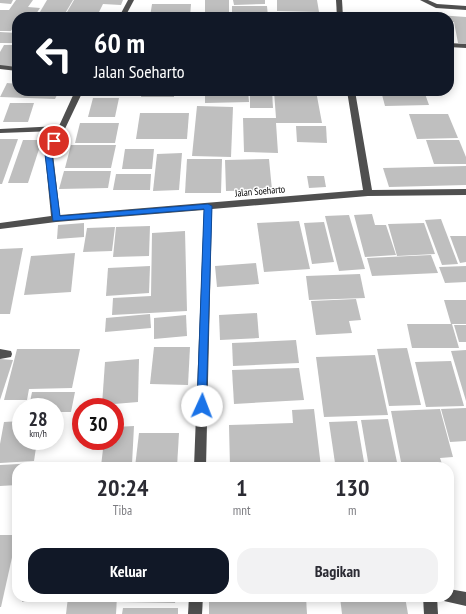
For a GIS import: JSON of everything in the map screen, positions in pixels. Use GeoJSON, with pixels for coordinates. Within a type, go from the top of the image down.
{"type":"FeatureCollection","features":[{"type":"Feature","properties":{"kind":"street"},"geometry":{"type":"LineString","coordinates":[[125,12],[131,0]]}},
{"type":"Feature","properties":{"kind":"street"},"geometry":{"type":"LineString","coordinates":[[339,0],[340,12]]}},
{"type":"Feature","properties":{"kind":"street"},"geometry":{"type":"LineString","coordinates":[[423,0],[436,6],[466,8]]}},
{"type":"Feature","properties":{"kind":"street"},"geometry":{"type":"LineString","coordinates":[[454,45],[466,46]]}},
{"type":"Feature","properties":{"kind":"street"},"geometry":{"type":"LineString","coordinates":[[0,67],[12,68]]}},
{"type":"Feature","properties":{"kind":"street"},"geometry":{"type":"LineString","coordinates":[[56,219],[49,154],[76,96]]}},
{"type":"Feature","properties":{"kind":"street"},"geometry":{"type":"LineString","coordinates":[[352,96],[368,193]]}},
{"type":"Feature","properties":{"kind":"street"},"geometry":{"type":"LineString","coordinates":[[0,131],[60,128]]}},
{"type":"Feature","properties":{"kind":"street","name":"Jalan Soeharto"},"geometry":{"type":"LineString","coordinates":[[0,226],[56,219],[368,193],[466,192]]}},
{"type":"Feature","properties":{"kind":"street"},"geometry":{"type":"LineString","coordinates":[[200,462],[208,206]]}},
{"type":"Feature","properties":{"kind":"street"},"geometry":{"type":"LineString","coordinates":[[454,597],[466,599]]}},
{"type":"Feature","properties":{"kind":"street"},"geometry":{"type":"LineString","coordinates":[[195,614],[196,602]]}},
{"type":"Feature","properties":{"kind":"street"},"geometry":{"type":"LineString","coordinates":[[430,602],[431,614]]}},
{"type":"Feature","properties":{"kind":"building"},"geometry":{"type":"Polygon","coordinates":[[[0,0],[13,0],[11,4],[0,3],[0,0]]]}},
{"type":"Feature","properties":{"kind":"building"},"geometry":{"type":"Polygon","coordinates":[[[16,0],[33,0],[28,7],[40,8],[37,12],[12,12],[12,30],[11,31],[0,31],[0,10],[9,10],[16,0]]]}},
{"type":"Feature","properties":{"kind":"building"},"geometry":{"type":"Polygon","coordinates":[[[47,0],[73,0],[66,12],[40,12],[47,0]]]}},
{"type":"Feature","properties":{"kind":"building"},"geometry":{"type":"Polygon","coordinates":[[[74,0],[123,0],[121,5],[103,4],[99,12],[67,12],[74,0]]]}},
{"type":"Feature","properties":{"kind":"building"},"geometry":{"type":"Polygon","coordinates":[[[205,0],[229,0],[229,12],[205,12],[205,0]]]}},
{"type":"Feature","properties":{"kind":"building"},"geometry":{"type":"Polygon","coordinates":[[[233,0],[265,0],[265,4],[234,5],[233,0]]]}},
{"type":"Feature","properties":{"kind":"building"},"geometry":{"type":"Polygon","coordinates":[[[277,0],[317,0],[319,12],[277,11],[277,0]]]}},
{"type":"Feature","properties":{"kind":"building"},"geometry":{"type":"Polygon","coordinates":[[[152,4],[191,4],[190,12],[151,12],[152,4]]]}},
{"type":"Feature","properties":{"kind":"building"},"geometry":{"type":"Polygon","coordinates":[[[232,6],[267,6],[268,12],[232,12],[232,6]]]}},
{"type":"Feature","properties":{"kind":"building"},"geometry":{"type":"Polygon","coordinates":[[[454,16],[466,17],[466,44],[458,43],[454,16]]]}},
{"type":"Feature","properties":{"kind":"building"},"geometry":{"type":"Polygon","coordinates":[[[0,32],[12,33],[12,43],[0,43],[0,32]]]}},
{"type":"Feature","properties":{"kind":"building"},"geometry":{"type":"Polygon","coordinates":[[[4,45],[12,45],[12,67],[0,66],[0,52],[4,45]]]}},
{"type":"Feature","properties":{"kind":"building"},"geometry":{"type":"Polygon","coordinates":[[[7,83],[12,84],[12,96],[56,96],[55,99],[0,97],[7,83]]]}},
{"type":"Feature","properties":{"kind":"building"},"geometry":{"type":"Polygon","coordinates":[[[141,96],[174,96],[174,97],[141,96]]]}},
{"type":"Feature","properties":{"kind":"building"},"geometry":{"type":"Polygon","coordinates":[[[205,96],[248,96],[249,102],[205,103],[205,96]]]}},
{"type":"Feature","properties":{"kind":"building"},"geometry":{"type":"Polygon","coordinates":[[[250,96],[272,96],[273,108],[250,108],[250,96]]]}},
{"type":"Feature","properties":{"kind":"building"},"geometry":{"type":"Polygon","coordinates":[[[274,96],[317,96],[322,123],[276,123],[278,153],[244,152],[243,118],[276,118],[274,96]]]}},
{"type":"Feature","properties":{"kind":"building"},"geometry":{"type":"Polygon","coordinates":[[[382,96],[426,96],[429,105],[385,106],[382,96]]]}},
{"type":"Feature","properties":{"kind":"building"},"geometry":{"type":"Polygon","coordinates":[[[93,98],[119,98],[115,117],[88,117],[93,98]]]}},
{"type":"Feature","properties":{"kind":"building"},"geometry":{"type":"Polygon","coordinates":[[[10,103],[34,103],[28,122],[3,122],[10,103]]]}},
{"type":"Feature","properties":{"kind":"building"},"geometry":{"type":"Polygon","coordinates":[[[197,106],[233,107],[231,157],[192,156],[197,106]]]}},
{"type":"Feature","properties":{"kind":"building"},"geometry":{"type":"Polygon","coordinates":[[[140,113],[189,113],[187,139],[136,139],[140,113]]]}},
{"type":"Feature","properties":{"kind":"building"},"geometry":{"type":"Polygon","coordinates":[[[409,114],[448,114],[458,138],[417,139],[409,114]]]}},
{"type":"Feature","properties":{"kind":"building"},"geometry":{"type":"Polygon","coordinates":[[[80,123],[119,123],[115,143],[75,143],[80,123]]]}},
{"type":"Feature","properties":{"kind":"building"},"geometry":{"type":"Polygon","coordinates":[[[296,126],[326,126],[327,143],[297,142],[296,126]]]}},
{"type":"Feature","properties":{"kind":"building"},"geometry":{"type":"Polygon","coordinates":[[[0,139],[18,139],[2,184],[0,184],[0,139]]]}},
{"type":"Feature","properties":{"kind":"building"},"geometry":{"type":"Polygon","coordinates":[[[23,140],[42,140],[28,183],[8,183],[23,140]]]}},
{"type":"Feature","properties":{"kind":"building"},"geometry":{"type":"Polygon","coordinates":[[[426,140],[459,140],[466,157],[466,164],[434,164],[426,140]]]}},
{"type":"Feature","properties":{"kind":"building"},"geometry":{"type":"Polygon","coordinates":[[[71,145],[116,145],[111,168],[65,168],[71,145]]]}},
{"type":"Feature","properties":{"kind":"building"},"geometry":{"type":"Polygon","coordinates":[[[125,149],[154,149],[152,169],[122,169],[125,149]]]}},
{"type":"Feature","properties":{"kind":"building"},"geometry":{"type":"Polygon","coordinates":[[[182,153],[179,190],[153,191],[157,154],[182,153]]]}},
{"type":"Feature","properties":{"kind":"building"},"geometry":{"type":"Polygon","coordinates":[[[187,159],[222,159],[221,193],[185,193],[187,159]]]}},
{"type":"Feature","properties":{"kind":"building"},"geometry":{"type":"Polygon","coordinates":[[[269,159],[272,190],[226,191],[225,160],[269,159]]]}},
{"type":"Feature","properties":{"kind":"building"},"geometry":{"type":"Polygon","coordinates":[[[466,166],[466,185],[389,187],[383,168],[466,166]]]}},
{"type":"Feature","properties":{"kind":"building"},"geometry":{"type":"Polygon","coordinates":[[[64,171],[111,171],[108,188],[59,189],[64,171]]]}},
{"type":"Feature","properties":{"kind":"building"},"geometry":{"type":"Polygon","coordinates":[[[116,174],[151,174],[150,190],[113,190],[116,174]]]}},
{"type":"Feature","properties":{"kind":"building"},"geometry":{"type":"Polygon","coordinates":[[[307,176],[324,176],[326,187],[309,188],[307,176]]]}},
{"type":"Feature","properties":{"kind":"building"},"geometry":{"type":"Polygon","coordinates":[[[372,214],[375,225],[386,225],[396,255],[365,257],[354,215],[372,214]]]}},
{"type":"Feature","properties":{"kind":"building"},"geometry":{"type":"Polygon","coordinates":[[[349,215],[365,269],[339,271],[325,216],[349,215]]]}},
{"type":"Feature","properties":{"kind":"building"},"geometry":{"type":"Polygon","coordinates":[[[441,219],[458,264],[442,265],[425,220],[441,219]]]}},
{"type":"Feature","properties":{"kind":"building"},"geometry":{"type":"Polygon","coordinates":[[[299,221],[310,269],[264,272],[257,223],[299,221]]]}},
{"type":"Feature","properties":{"kind":"building"},"geometry":{"type":"Polygon","coordinates":[[[324,222],[334,262],[312,264],[304,223],[324,222]]]}},
{"type":"Feature","properties":{"kind":"building"},"geometry":{"type":"Polygon","coordinates":[[[84,223],[84,237],[57,239],[58,225],[84,223]]]}},
{"type":"Feature","properties":{"kind":"building"},"geometry":{"type":"Polygon","coordinates":[[[424,223],[435,254],[397,256],[388,224],[424,223]]]}},
{"type":"Feature","properties":{"kind":"building"},"geometry":{"type":"Polygon","coordinates":[[[150,226],[149,256],[113,257],[116,227],[150,226]]]}},
{"type":"Feature","properties":{"kind":"building"},"geometry":{"type":"Polygon","coordinates":[[[115,227],[112,251],[83,252],[87,228],[115,227]]]}},
{"type":"Feature","properties":{"kind":"building"},"geometry":{"type":"Polygon","coordinates":[[[185,231],[187,311],[112,315],[113,298],[151,296],[152,233],[185,231]]]}},
{"type":"Feature","properties":{"kind":"building"},"geometry":{"type":"Polygon","coordinates":[[[450,236],[466,236],[466,262],[460,263],[450,236]]]}},
{"type":"Feature","properties":{"kind":"building"},"geometry":{"type":"Polygon","coordinates":[[[23,248],[10,314],[0,314],[0,249],[23,248]]]}},
{"type":"Feature","properties":{"kind":"building"},"geometry":{"type":"Polygon","coordinates":[[[75,253],[71,292],[24,295],[31,256],[75,253]]]}},
{"type":"Feature","properties":{"kind":"building"},"geometry":{"type":"Polygon","coordinates":[[[431,255],[438,273],[372,276],[367,258],[431,255]]]}},
{"type":"Feature","properties":{"kind":"building"},"geometry":{"type":"Polygon","coordinates":[[[256,263],[259,284],[217,287],[215,266],[256,263]]]}},
{"type":"Feature","properties":{"kind":"building"},"geometry":{"type":"Polygon","coordinates":[[[150,266],[149,293],[106,296],[108,268],[150,266]]]}},
{"type":"Feature","properties":{"kind":"building"},"geometry":{"type":"Polygon","coordinates":[[[466,266],[466,282],[445,283],[439,267],[466,266]]]}},
{"type":"Feature","properties":{"kind":"building"},"geometry":{"type":"Polygon","coordinates":[[[360,274],[365,298],[309,300],[306,276],[360,274]]]}},
{"type":"Feature","properties":{"kind":"building"},"geometry":{"type":"Polygon","coordinates":[[[356,299],[361,320],[349,321],[352,333],[316,335],[311,301],[356,299]]]}},
{"type":"Feature","properties":{"kind":"building"},"geometry":{"type":"Polygon","coordinates":[[[444,300],[466,300],[466,324],[451,324],[444,300]]]}},
{"type":"Feature","properties":{"kind":"building"},"geometry":{"type":"Polygon","coordinates":[[[257,313],[259,338],[220,340],[219,315],[257,313]]]}},
{"type":"Feature","properties":{"kind":"building"},"geometry":{"type":"Polygon","coordinates":[[[150,314],[151,328],[105,332],[106,318],[150,314]]]}},
{"type":"Feature","properties":{"kind":"building"},"geometry":{"type":"Polygon","coordinates":[[[186,315],[187,336],[154,339],[154,318],[186,315]]]}},
{"type":"Feature","properties":{"kind":"building"},"geometry":{"type":"Polygon","coordinates":[[[407,324],[452,324],[459,348],[412,348],[407,324]]]}},
{"type":"Feature","properties":{"kind":"building"},"geometry":{"type":"Polygon","coordinates":[[[454,325],[466,325],[466,342],[459,342],[454,325]]]}},
{"type":"Feature","properties":{"kind":"building"},"geometry":{"type":"Polygon","coordinates":[[[296,340],[299,363],[233,366],[232,343],[296,340]]]}},
{"type":"Feature","properties":{"kind":"building"},"geometry":{"type":"Polygon","coordinates":[[[154,347],[190,347],[188,385],[150,384],[154,347]]]}},
{"type":"Feature","properties":{"kind":"building"},"geometry":{"type":"Polygon","coordinates":[[[407,348],[421,405],[389,406],[377,349],[407,348]]]}},
{"type":"Feature","properties":{"kind":"building"},"geometry":{"type":"Polygon","coordinates":[[[17,349],[80,349],[72,388],[29,389],[27,398],[12,398],[12,400],[4,400],[17,349]]]}},
{"type":"Feature","properties":{"kind":"building"},"geometry":{"type":"Polygon","coordinates":[[[466,350],[466,401],[451,351],[466,350]]]}},
{"type":"Feature","properties":{"kind":"building"},"geometry":{"type":"Polygon","coordinates":[[[375,355],[388,415],[324,417],[316,357],[375,355]]]}},
{"type":"Feature","properties":{"kind":"building"},"geometry":{"type":"Polygon","coordinates":[[[0,359],[13,360],[0,400],[0,359]]]}},
{"type":"Feature","properties":{"kind":"building"},"geometry":{"type":"Polygon","coordinates":[[[139,359],[138,402],[124,403],[124,398],[102,398],[105,362],[139,359]]]}},
{"type":"Feature","properties":{"kind":"building"},"geometry":{"type":"Polygon","coordinates":[[[451,361],[464,406],[426,407],[415,362],[451,361]]]}},
{"type":"Feature","properties":{"kind":"building"},"geometry":{"type":"Polygon","coordinates":[[[299,368],[304,400],[234,404],[232,370],[299,368]]]}},
{"type":"Feature","properties":{"kind":"building"},"geometry":{"type":"Polygon","coordinates":[[[32,392],[75,392],[74,398],[72,398],[71,412],[64,412],[64,398],[31,398],[32,392]]]}},
{"type":"Feature","properties":{"kind":"building"},"geometry":{"type":"Polygon","coordinates":[[[466,408],[466,441],[450,442],[441,409],[466,408]]]}},
{"type":"Feature","properties":{"kind":"building"},"geometry":{"type":"Polygon","coordinates":[[[314,409],[320,462],[230,462],[229,425],[293,423],[292,410],[314,409]]]}},
{"type":"Feature","properties":{"kind":"building"},"geometry":{"type":"Polygon","coordinates":[[[440,409],[453,457],[440,458],[441,462],[401,462],[391,411],[440,409]]]}},
{"type":"Feature","properties":{"kind":"building"},"geometry":{"type":"Polygon","coordinates":[[[388,419],[397,462],[368,462],[361,420],[388,419]]]}},
{"type":"Feature","properties":{"kind":"building"},"geometry":{"type":"Polygon","coordinates":[[[357,421],[364,462],[335,462],[329,422],[357,421]]]}},
{"type":"Feature","properties":{"kind":"building"},"geometry":{"type":"Polygon","coordinates":[[[4,422],[12,422],[12,450],[36,450],[34,461],[0,463],[0,444],[4,422]]]}},
{"type":"Feature","properties":{"kind":"building"},"geometry":{"type":"Polygon","coordinates":[[[134,426],[132,462],[101,462],[103,450],[124,450],[124,427],[134,426]]]}},
{"type":"Feature","properties":{"kind":"building"},"geometry":{"type":"Polygon","coordinates":[[[139,433],[179,433],[177,462],[136,462],[139,433]]]}},
{"type":"Feature","properties":{"kind":"building"},"geometry":{"type":"Polygon","coordinates":[[[12,464],[12,485],[0,486],[0,465],[12,464]]]}},
{"type":"Feature","properties":{"kind":"building"},"geometry":{"type":"Polygon","coordinates":[[[0,535],[12,535],[12,558],[0,607],[0,535]]]}},
{"type":"Feature","properties":{"kind":"building"},"geometry":{"type":"Polygon","coordinates":[[[67,602],[117,602],[116,614],[66,614],[67,602]]]}},
{"type":"Feature","properties":{"kind":"building"},"geometry":{"type":"Polygon","coordinates":[[[121,602],[175,602],[175,603],[121,602]]]}},
{"type":"Feature","properties":{"kind":"building"},"geometry":{"type":"Polygon","coordinates":[[[209,602],[306,602],[307,614],[209,614],[209,602]]]}},
{"type":"Feature","properties":{"kind":"building"},"geometry":{"type":"Polygon","coordinates":[[[341,602],[406,602],[408,614],[342,614],[341,602]]]}},
{"type":"Feature","properties":{"kind":"building"},"geometry":{"type":"Polygon","coordinates":[[[123,608],[178,608],[178,614],[122,614],[123,608]]]}},
{"type":"Feature","properties":{"kind":"route"},"geometry":{"type":"LineString","coordinates":[[54,141],[49,154],[56,219],[208,206],[202,406]]}}]}
